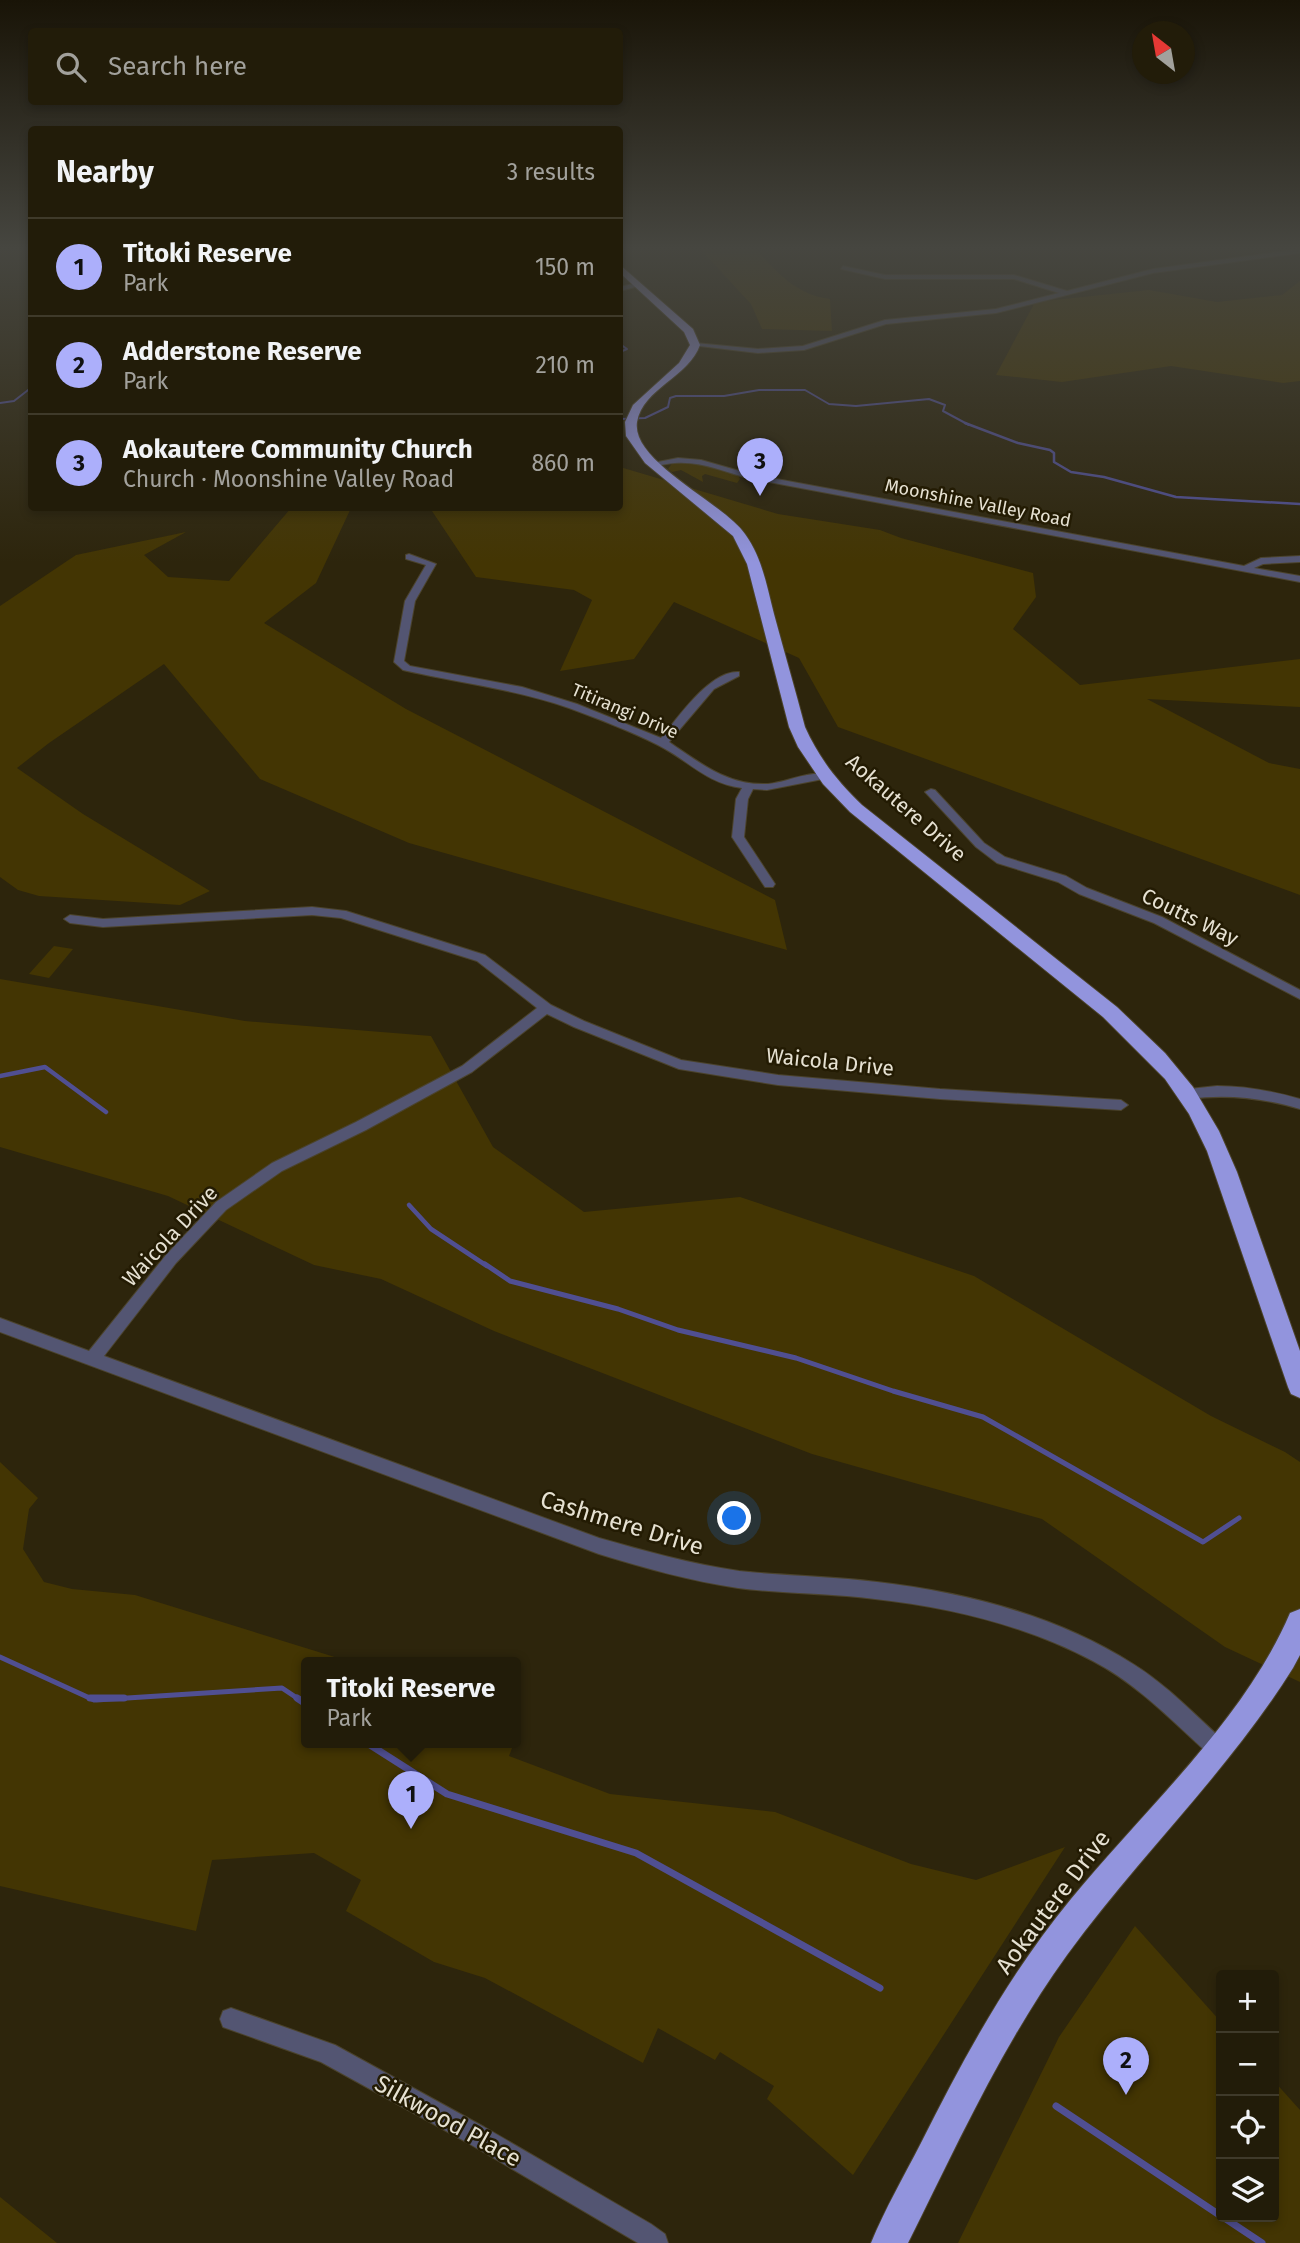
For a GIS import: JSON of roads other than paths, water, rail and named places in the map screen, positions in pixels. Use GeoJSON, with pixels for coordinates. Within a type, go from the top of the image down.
{"type":"FeatureCollection","features":[{"type":"Feature","properties":{"kind":"highway","name":"Aokautere Drive"},"geometry":{"type":"LineString","coordinates":[[691,354],[687,362],[643,400],[631,421],[636,446],[652,464],[739,534],[747,546],[796,727],[806,751],[823,776],[850,803],[1135,1034],[1189,1094],[1209,1132],[1231,1186],[1300,1387]]}},
{"type":"Feature","properties":{"kind":"highway","name":"Aokautere Drive"},"geometry":{"type":"LineString","coordinates":[[889,2243],[956,2111],[1027,1986],[1055,1944],[1092,1897],[1219,1750],[1274,1672],[1300,1622]]}},
{"type":"Feature","properties":{"kind":"street","name":"Moonshine Valley Road"},"geometry":{"type":"LineString","coordinates":[[652,464],[674,459],[697,459],[748,476],[1300,579]]}},
{"type":"Feature","properties":{"kind":"street","name":"Titirangi Drive"},"geometry":{"type":"LineString","coordinates":[[409,557],[430,564],[410,601],[399,662],[407,668],[518,689],[573,706],[663,743],[708,774],[748,787],[767,788],[823,776]]}},
{"type":"Feature","properties":{"kind":"street"},"geometry":{"type":"LineString","coordinates":[[1245,569],[1261,561],[1300,559]]}},
{"type":"Feature","properties":{"kind":"street"},"geometry":{"type":"LineString","coordinates":[[663,743],[710,687],[735,674]]}},
{"type":"Feature","properties":{"kind":"street"},"geometry":{"type":"LineString","coordinates":[[748,787],[742,799],[738,837],[769,884]]}},
{"type":"Feature","properties":{"kind":"street","name":"Coutts Way"},"geometry":{"type":"LineString","coordinates":[[931,792],[990,853],[1014,865],[1062,879],[1083,891],[1158,920],[1300,995]]}},
{"type":"Feature","properties":{"kind":"street","name":"Waicola Drive"},"geometry":{"type":"LineString","coordinates":[[70,919],[103,923],[312,911],[342,914],[481,958],[546,1008],[680,1064],[778,1080],[1121,1105]]}},
{"type":"Feature","properties":{"kind":"street","name":"Waicola Drive"},"geometry":{"type":"LineString","coordinates":[[92,1359],[171,1259],[221,1206],[276,1167],[361,1126],[467,1069],[546,1008]]}},
{"type":"Feature","properties":{"kind":"street"},"geometry":{"type":"LineString","coordinates":[[1189,1094],[1239,1092],[1300,1104]]}},
{"type":"Feature","properties":{"kind":"street","name":"Cashmere Drive"},"geometry":{"type":"LineString","coordinates":[[0,1325],[599,1546],[651,1562],[738,1579],[877,1590],[933,1599],[1046,1633],[1074,1643],[1126,1670],[1219,1750]]}},
{"type":"Feature","properties":{"kind":"street","name":"Silkwood Place"},"geometry":{"type":"LineString","coordinates":[[231,2019],[327,2053],[512,2156],[643,2232],[656,2243]]}},
{"type":"Feature","properties":{"kind":"waterway"},"geometry":{"type":"LineString","coordinates":[[0,403],[14,401],[28,390]]}},
{"type":"Feature","properties":{"kind":"waterway"},"geometry":{"type":"LineString","coordinates":[[623,419],[645,418],[668,407],[670,398],[676,396],[724,396],[759,390],[805,390],[829,404],[856,406],[929,399],[945,405],[943,411],[966,423]]}},
{"type":"Feature","properties":{"kind":"waterway"},"geometry":{"type":"LineString","coordinates":[[966,423],[1018,443],[1050,450],[1054,453],[1054,462],[1071,472],[1104,477],[1176,497],[1300,504]]}},
{"type":"Feature","properties":{"kind":"waterway"},"geometry":{"type":"LineString","coordinates":[[0,1076],[45,1067],[106,1112]]}},
{"type":"Feature","properties":{"kind":"waterway"},"geometry":{"type":"LineString","coordinates":[[409,1205],[431,1229],[487,1266]]}},
{"type":"Feature","properties":{"kind":"waterway"},"geometry":{"type":"LineString","coordinates":[[485,1264],[510,1281],[618,1309],[678,1330],[796,1358],[893,1391],[983,1417],[1203,1542],[1239,1518]]}},
{"type":"Feature","properties":{"kind":"waterway"},"geometry":{"type":"LineString","coordinates":[[0,1657],[94,1700]]}},
{"type":"Feature","properties":{"kind":"waterway"},"geometry":{"type":"LineString","coordinates":[[96,1700],[282,1688],[301,1701]]}},
{"type":"Feature","properties":{"kind":"waterway"},"geometry":{"type":"LineString","coordinates":[[90,1698],[124,1698]]}},
{"type":"Feature","properties":{"kind":"waterway"},"geometry":{"type":"LineString","coordinates":[[375,1748],[447,1794],[636,1853],[880,1988]]}},
{"type":"Feature","properties":{"kind":"waterway"},"geometry":{"type":"LineString","coordinates":[[1056,2106],[1216,2213]]}},
{"type":"Feature","properties":{"kind":"waterway"},"geometry":{"type":"LineString","coordinates":[[1230,2222],[1262,2243]]}},
{"type":"Feature","properties":{"kind":"place","name":"Aokautere Community Church"},"geometry":{"type":"Point","coordinates":[760,496]}},
{"type":"Feature","properties":{"kind":"place","name":"Titoki Reserve"},"geometry":{"type":"Point","coordinates":[411,1829]}},
{"type":"Feature","properties":{"kind":"place","name":"Adderstone Reserve"},"geometry":{"type":"Point","coordinates":[1126,2095]}}]}
